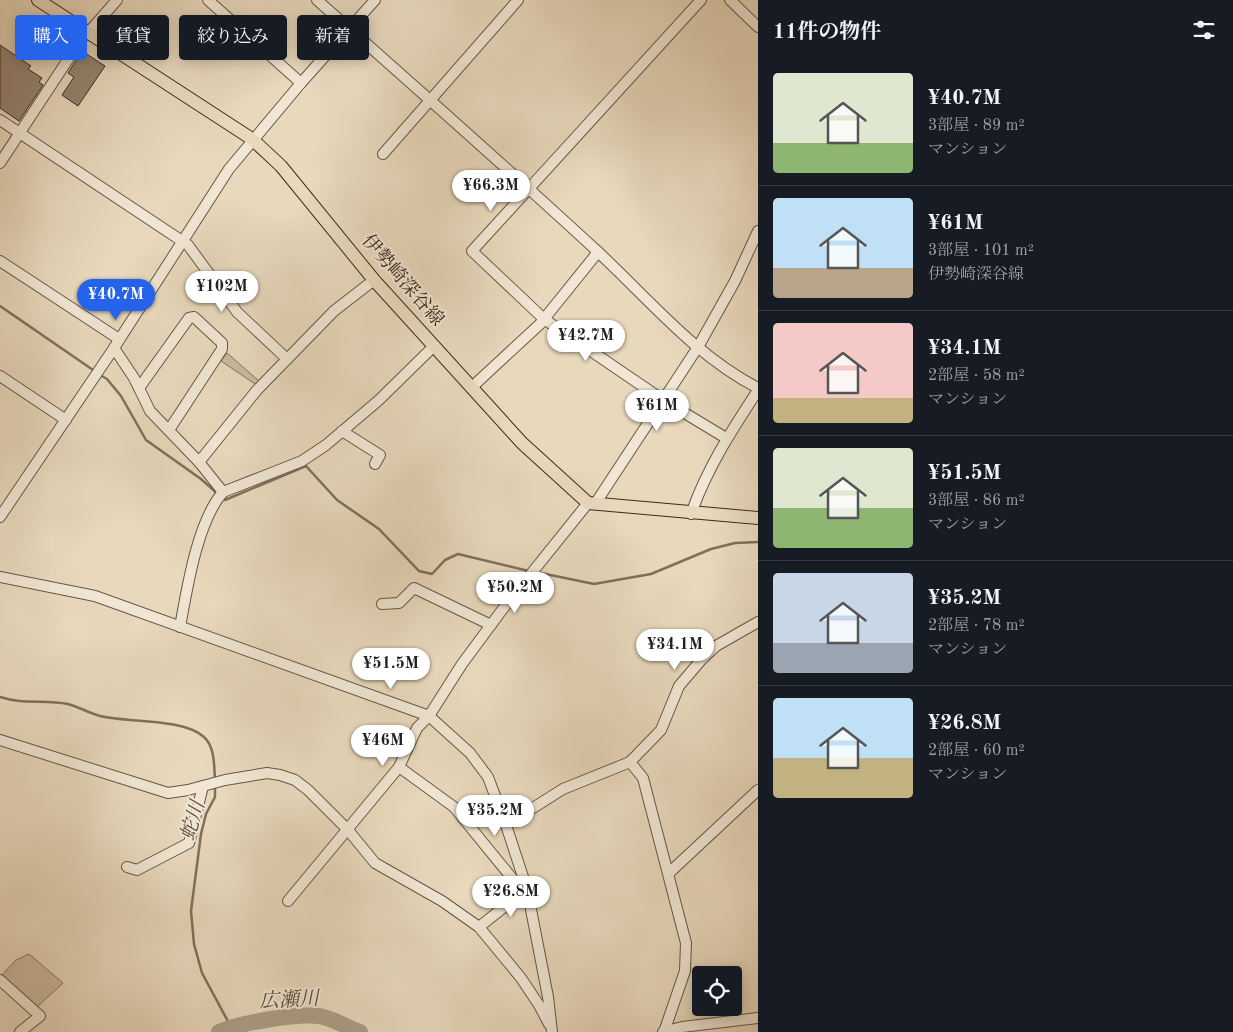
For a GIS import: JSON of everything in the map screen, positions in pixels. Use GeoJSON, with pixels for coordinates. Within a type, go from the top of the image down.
{"type":"FeatureCollection","features":[{"type":"Feature","properties":{"kind":"main road","name":"伊勢崎深谷線"},"geometry":{"type":"LineString","coordinates":[[38,0],[60,15]]}},
{"type":"Feature","properties":{"kind":"main road","name":"伊勢崎深谷線"},"geometry":{"type":"LineString","coordinates":[[87,33],[252,139],[280,166],[374,280],[522,443],[591,504]]}},
{"type":"Feature","properties":{"kind":"main road"},"geometry":{"type":"LineString","coordinates":[[591,504],[691,514],[758,518]]}},
{"type":"Feature","properties":{"kind":"street"},"geometry":{"type":"LineString","coordinates":[[87,33],[117,0]]}},
{"type":"Feature","properties":{"kind":"street"},"geometry":{"type":"LineString","coordinates":[[208,0],[300,82]]}},
{"type":"Feature","properties":{"kind":"street"},"geometry":{"type":"LineString","coordinates":[[317,0],[335,15]]}},
{"type":"Feature","properties":{"kind":"street"},"geometry":{"type":"LineString","coordinates":[[362,15],[375,0]]}},
{"type":"Feature","properties":{"kind":"street"},"geometry":{"type":"LineString","coordinates":[[383,154],[518,0]]}},
{"type":"Feature","properties":{"kind":"street"},"geometry":{"type":"LineString","coordinates":[[701,0],[472,251],[544,319],[663,400],[726,438]]}},
{"type":"Feature","properties":{"kind":"street"},"geometry":{"type":"LineString","coordinates":[[730,0],[758,27]]}},
{"type":"Feature","properties":{"kind":"street"},"geometry":{"type":"LineString","coordinates":[[369,45],[598,252],[698,347],[758,389],[726,438],[700,487],[691,514]]}},
{"type":"Feature","properties":{"kind":"street"},"geometry":{"type":"LineString","coordinates":[[0,163],[69,60]]}},
{"type":"Feature","properties":{"kind":"street"},"geometry":{"type":"LineString","coordinates":[[0,517],[66,420],[229,169],[252,139],[320,60]]}},
{"type":"Feature","properties":{"kind":"street"},"geometry":{"type":"LineString","coordinates":[[0,120],[188,245],[237,312],[287,360]]}},
{"type":"Feature","properties":{"kind":"street"},"geometry":{"type":"LineString","coordinates":[[288,901],[399,767],[417,728],[429,716],[462,664],[491,625],[591,504],[698,347],[735,281],[758,231]]}},
{"type":"Feature","properties":{"kind":"street"},"geometry":{"type":"LineString","coordinates":[[472,387],[544,319],[598,252]]}},
{"type":"Feature","properties":{"kind":"street"},"geometry":{"type":"LineString","coordinates":[[0,261],[116,344],[150,411],[199,462],[223,492]]}},
{"type":"Feature","properties":{"kind":"street"},"geometry":{"type":"LineString","coordinates":[[199,462],[257,390],[334,311],[374,280]]}},
{"type":"Feature","properties":{"kind":"street"},"geometry":{"type":"LineString","coordinates":[[139,388],[189,318],[194,317],[222,343],[222,349],[169,430]]}},
{"type":"Feature","properties":{"kind":"street"},"geometry":{"type":"LineString","coordinates":[[180,627],[189,574],[202,531],[218,497],[223,492],[302,461],[326,445],[380,400],[434,346]]}},
{"type":"Feature","properties":{"kind":"street"},"geometry":{"type":"LineString","coordinates":[[0,376],[66,420]]}},
{"type":"Feature","properties":{"kind":"street"},"geometry":{"type":"LineString","coordinates":[[342,431],[380,455],[375,464]]}},
{"type":"Feature","properties":{"kind":"street"},"geometry":{"type":"LineString","coordinates":[[0,577],[95,596],[429,716],[470,753],[488,777],[526,887],[548,997],[552,1031]]}},
{"type":"Feature","properties":{"kind":"street"},"geometry":{"type":"LineString","coordinates":[[382,604],[399,603],[414,588],[491,625]]}},
{"type":"Feature","properties":{"kind":"street"},"geometry":{"type":"LineString","coordinates":[[506,825],[563,789],[630,762],[660,730],[679,686],[702,659],[716,646],[758,622]]}},
{"type":"Feature","properties":{"kind":"street"},"geometry":{"type":"LineString","coordinates":[[0,740],[168,793],[188,790],[224,780],[267,773],[295,780],[308,790],[348,830],[375,863],[442,901],[479,927],[521,978],[540,1005],[552,1031]]}},
{"type":"Feature","properties":{"kind":"street"},"geometry":{"type":"LineString","coordinates":[[630,762],[643,778],[686,944],[685,971],[663,1032]]}},
{"type":"Feature","properties":{"kind":"street"},"geometry":{"type":"LineString","coordinates":[[399,767],[454,807],[516,883],[526,887]]}},
{"type":"Feature","properties":{"kind":"street"},"geometry":{"type":"LineString","coordinates":[[127,867],[137,870],[190,843],[202,786]]}},
{"type":"Feature","properties":{"kind":"street"},"geometry":{"type":"LineString","coordinates":[[669,873],[758,790]]}},
{"type":"Feature","properties":{"kind":"street"},"geometry":{"type":"LineString","coordinates":[[479,927],[526,887]]}},
{"type":"Feature","properties":{"kind":"street"},"geometry":{"type":"LineString","coordinates":[[0,980],[40,1016],[20,1032]]}},
{"type":"Feature","properties":{"kind":"street"},"geometry":{"type":"LineString","coordinates":[[663,1032],[682,1027],[758,1018]]}},
{"type":"Feature","properties":{"kind":"shaded area"},"geometry":{"type":"Polygon","coordinates":[[[227,353],[259,381],[255,384],[221,361],[227,353]]]}},
{"type":"Feature","properties":{"kind":"shaded area"},"geometry":{"type":"Polygon","coordinates":[[[29,954],[63,983],[37,1007],[2,975],[16,960],[29,954]]]}},
{"type":"Feature","properties":{"kind":"building"},"geometry":{"type":"Polygon","coordinates":[[[0,45],[15,55],[15,60],[22,60],[31,66],[28,69],[42,78],[39,82],[43,85],[19,121],[0,108],[0,45]]]}},
{"type":"Feature","properties":{"kind":"building"},"geometry":{"type":"Polygon","coordinates":[[[87,54],[105,66],[78,106],[62,95],[74,77],[68,73],[76,60],[87,60],[87,54]]]}},
{"type":"Feature","properties":{"kind":"waterway"},"geometry":{"type":"LineString","coordinates":[[0,306],[96,372]]}},
{"type":"Feature","properties":{"kind":"waterway"},"geometry":{"type":"LineString","coordinates":[[100,375],[107,379],[121,396],[146,440],[201,479],[219,495]]}},
{"type":"Feature","properties":{"kind":"waterway"},"geometry":{"type":"LineString","coordinates":[[223,498],[225,500],[306,466],[337,500],[379,529],[419,571],[432,574],[445,560],[458,554],[529,571]]}},
{"type":"Feature","properties":{"kind":"waterway"},"geometry":{"type":"LineString","coordinates":[[536,572],[594,584],[651,574],[711,549],[735,543],[758,542]]}},
{"type":"Feature","properties":{"kind":"waterway","name":"蛇川"},"geometry":{"type":"LineString","coordinates":[[0,697],[17,701],[68,704],[100,716],[170,724],[195,731],[208,741],[213,757],[215,780]]}},
{"type":"Feature","properties":{"kind":"waterway","name":"蛇川"},"geometry":{"type":"LineString","coordinates":[[215,785],[215,797],[206,814],[201,834],[191,911],[194,944],[202,973],[231,1027]]}},
{"type":"Feature","properties":{"kind":"waterway","name":"広瀬川"},"geometry":{"type":"LineString","coordinates":[[219,1032],[240,1025],[309,1015],[329,1019],[360,1032]]}}]}
